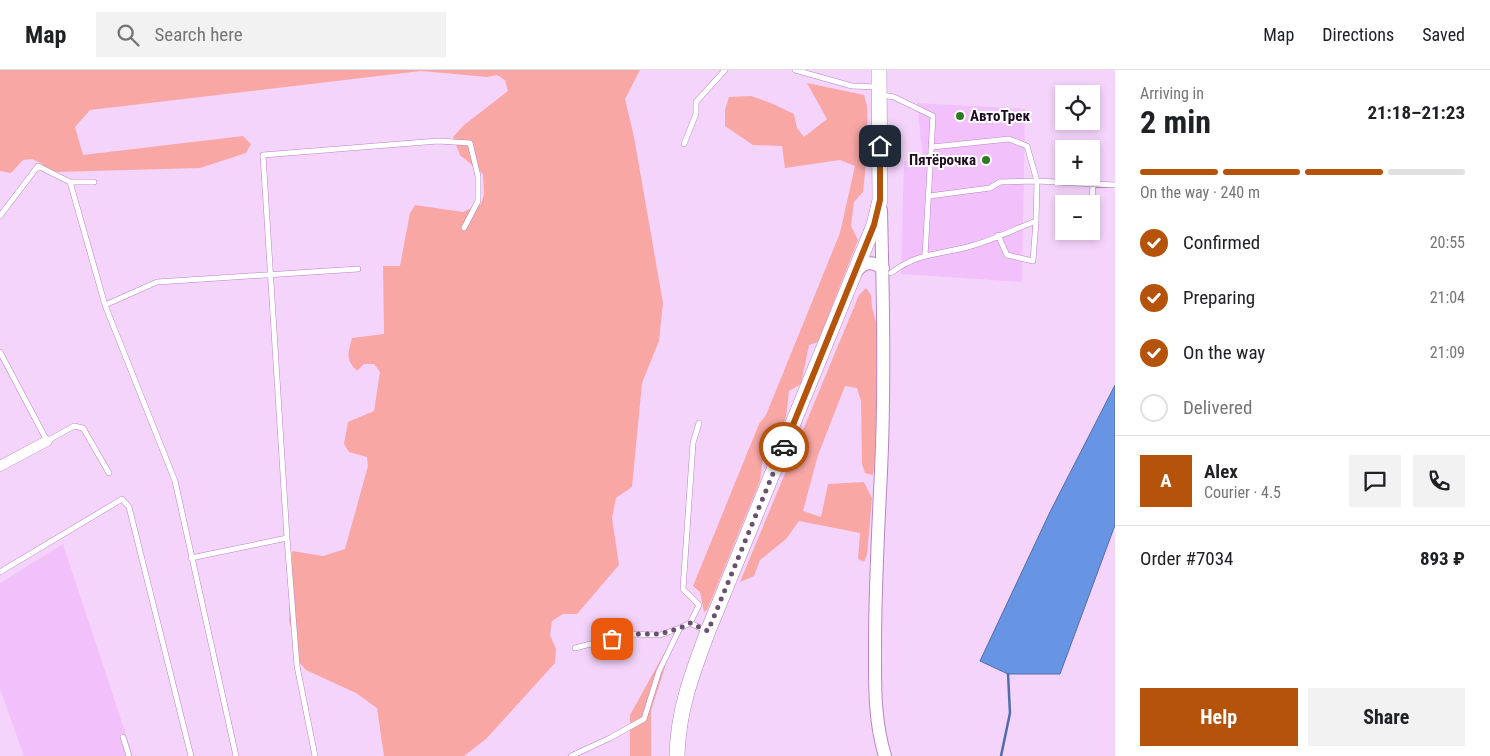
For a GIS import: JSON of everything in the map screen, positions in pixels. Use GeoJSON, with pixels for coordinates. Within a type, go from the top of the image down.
{"type":"FeatureCollection","features":[{"type":"Feature","properties":{"kind":"main road"},"geometry":{"type":"LineString","coordinates":[[677,756],[682,705],[689,682],[708,631],[874,225],[880,200],[879,70]]}},
{"type":"Feature","properties":{"kind":"street"},"geometry":{"type":"LineString","coordinates":[[880,200],[887,271],[877,549],[875,697],[879,736],[885,756]]}},
{"type":"Feature","properties":{"kind":"street"},"geometry":{"type":"LineString","coordinates":[[856,272],[860,267],[868,263],[874,263],[887,271]]}},
{"type":"Feature","properties":{"kind":"street"},"geometry":{"type":"LineString","coordinates":[[0,466],[46,441]]}},
{"type":"Feature","properties":{"kind":"lane"},"geometry":{"type":"LineString","coordinates":[[684,144],[696,114],[696,102],[725,70]]}},
{"type":"Feature","properties":{"kind":"lane"},"geometry":{"type":"LineString","coordinates":[[795,70],[852,86],[879,91],[933,116],[925,255]]}},
{"type":"Feature","properties":{"kind":"lane"},"geometry":{"type":"LineString","coordinates":[[932,147],[1008,139],[1027,146],[1037,181],[1033,261],[1006,255],[998,235]]}},
{"type":"Feature","properties":{"kind":"lane"},"geometry":{"type":"LineString","coordinates":[[315,756],[297,666],[263,154],[438,141],[470,144],[478,176],[478,201],[464,228]]}},
{"type":"Feature","properties":{"kind":"lane"},"geometry":{"type":"LineString","coordinates":[[0,216],[38,166],[70,182],[94,182]]}},
{"type":"Feature","properties":{"kind":"lane"},"geometry":{"type":"LineString","coordinates":[[70,182],[104,305],[175,481],[236,756]]}},
{"type":"Feature","properties":{"kind":"lane"},"geometry":{"type":"LineString","coordinates":[[929,196],[990,188],[1000,182],[1055,182]]}},
{"type":"Feature","properties":{"kind":"lane"},"geometry":{"type":"LineString","coordinates":[[1100,184],[1115,185]]}},
{"type":"Feature","properties":{"kind":"lane"},"geometry":{"type":"LineString","coordinates":[[887,271],[925,255],[971,246],[1036,221]]}},
{"type":"Feature","properties":{"kind":"lane"},"geometry":{"type":"LineString","coordinates":[[104,305],[157,282],[358,269]]}},
{"type":"Feature","properties":{"kind":"lane"},"geometry":{"type":"LineString","coordinates":[[0,352],[46,441],[74,426],[83,428],[109,473]]}},
{"type":"Feature","properties":{"kind":"lane"},"geometry":{"type":"LineString","coordinates":[[575,648],[630,634],[660,634],[690,623],[699,605],[683,589],[693,442],[699,423]]}},
{"type":"Feature","properties":{"kind":"lane"},"geometry":{"type":"LineString","coordinates":[[0,572],[122,498],[129,507],[191,756]]}},
{"type":"Feature","properties":{"kind":"lane"},"geometry":{"type":"LineString","coordinates":[[191,558],[287,538]]}},
{"type":"Feature","properties":{"kind":"lane"},"geometry":{"type":"LineString","coordinates":[[690,623],[708,631]]}},
{"type":"Feature","properties":{"kind":"lane"},"geometry":{"type":"LineString","coordinates":[[570,756],[610,738],[644,719],[659,671],[680,628]]}},
{"type":"Feature","properties":{"kind":"lane"},"geometry":{"type":"LineString","coordinates":[[123,737],[129,756]]}},
{"type":"Feature","properties":{"kind":"shaded area"},"geometry":{"type":"Polygon","coordinates":[[[0,70],[640,70],[625,99],[634,137],[663,303],[659,341],[642,383],[632,487],[616,498],[612,518],[619,565],[577,614],[563,614],[552,621],[550,635],[556,649],[555,663],[486,739],[464,756],[384,756],[377,708],[356,693],[306,670],[299,662],[289,620],[292,551],[323,556],[345,549],[368,466],[367,457],[349,452],[344,444],[348,422],[374,411],[380,372],[374,364],[364,364],[357,371],[353,367],[348,356],[352,338],[384,334],[383,266],[400,266],[410,213],[415,205],[463,212],[481,204],[484,194],[483,174],[460,155],[453,137],[464,125],[508,91],[505,80],[497,75],[487,77],[421,71],[90,110],[75,127],[83,155],[243,136],[251,144],[246,153],[200,168],[56,172],[47,170],[41,163],[32,159],[23,160],[11,173],[0,171],[0,70]]]}},
{"type":"Feature","properties":{"kind":"shaded area"},"geometry":{"type":"Polygon","coordinates":[[[807,83],[864,95],[867,106],[868,144],[863,192],[854,202],[851,226],[858,240],[818,342],[809,345],[801,384],[789,391],[786,417],[770,451],[763,458],[760,481],[707,610],[704,612],[700,592],[693,586],[759,424],[766,415],[840,233],[855,166],[840,160],[785,168],[782,146],[753,145],[725,126],[725,110],[729,97],[751,96],[794,114],[797,128],[804,137],[827,119],[807,83]]]}},
{"type":"Feature","properties":{"kind":"shaded area"},"geometry":{"type":"Polygon","coordinates":[[[917,103],[1025,109],[1022,282],[901,274],[904,161],[923,161],[917,103]]]}},
{"type":"Feature","properties":{"kind":"shaded area"},"geometry":{"type":"Polygon","coordinates":[[[866,288],[871,295],[877,327],[876,451],[873,475],[865,473],[862,464],[861,401],[857,388],[845,386],[818,455],[803,511],[821,517],[828,484],[864,482],[872,498],[867,555],[864,562],[858,559],[860,533],[799,521],[786,539],[760,560],[754,576],[740,582],[859,295],[866,288]]]}},
{"type":"Feature","properties":{"kind":"shaded area"},"geometry":{"type":"Polygon","coordinates":[[[63,544],[133,756],[24,756],[0,689],[0,583],[63,544]]]}},
{"type":"Feature","properties":{"kind":"shaded area"},"geometry":{"type":"Polygon","coordinates":[[[676,632],[651,711],[651,756],[630,756],[630,715],[676,632]]]}},
{"type":"Feature","properties":{"kind":"water"},"geometry":{"type":"Polygon","coordinates":[[[1115,385],[1115,525],[1060,674],[1008,674],[980,661],[1050,512],[1115,385]]]}},
{"type":"Feature","properties":{"kind":"waterway"},"geometry":{"type":"LineString","coordinates":[[1001,756],[1010,713],[1008,674]]}},
{"type":"Feature","properties":{"kind":"way so far"},"geometry":{"type":"LineString","coordinates":[[612,639],[630,634],[660,634],[690,623],[708,631],[784,447]]}},
{"type":"Feature","properties":{"kind":"place","name":"АвтоТрек"},"geometry":{"type":"Point","coordinates":[960,116]}},
{"type":"Feature","properties":{"kind":"place","name":"Пятёрочка"},"geometry":{"type":"Point","coordinates":[986,160]}},
{"type":"Feature","properties":{"kind":"route"},"geometry":{"type":"LineString","coordinates":[[784,447],[868,244],[877,216],[880,200],[880,146]]}}]}
